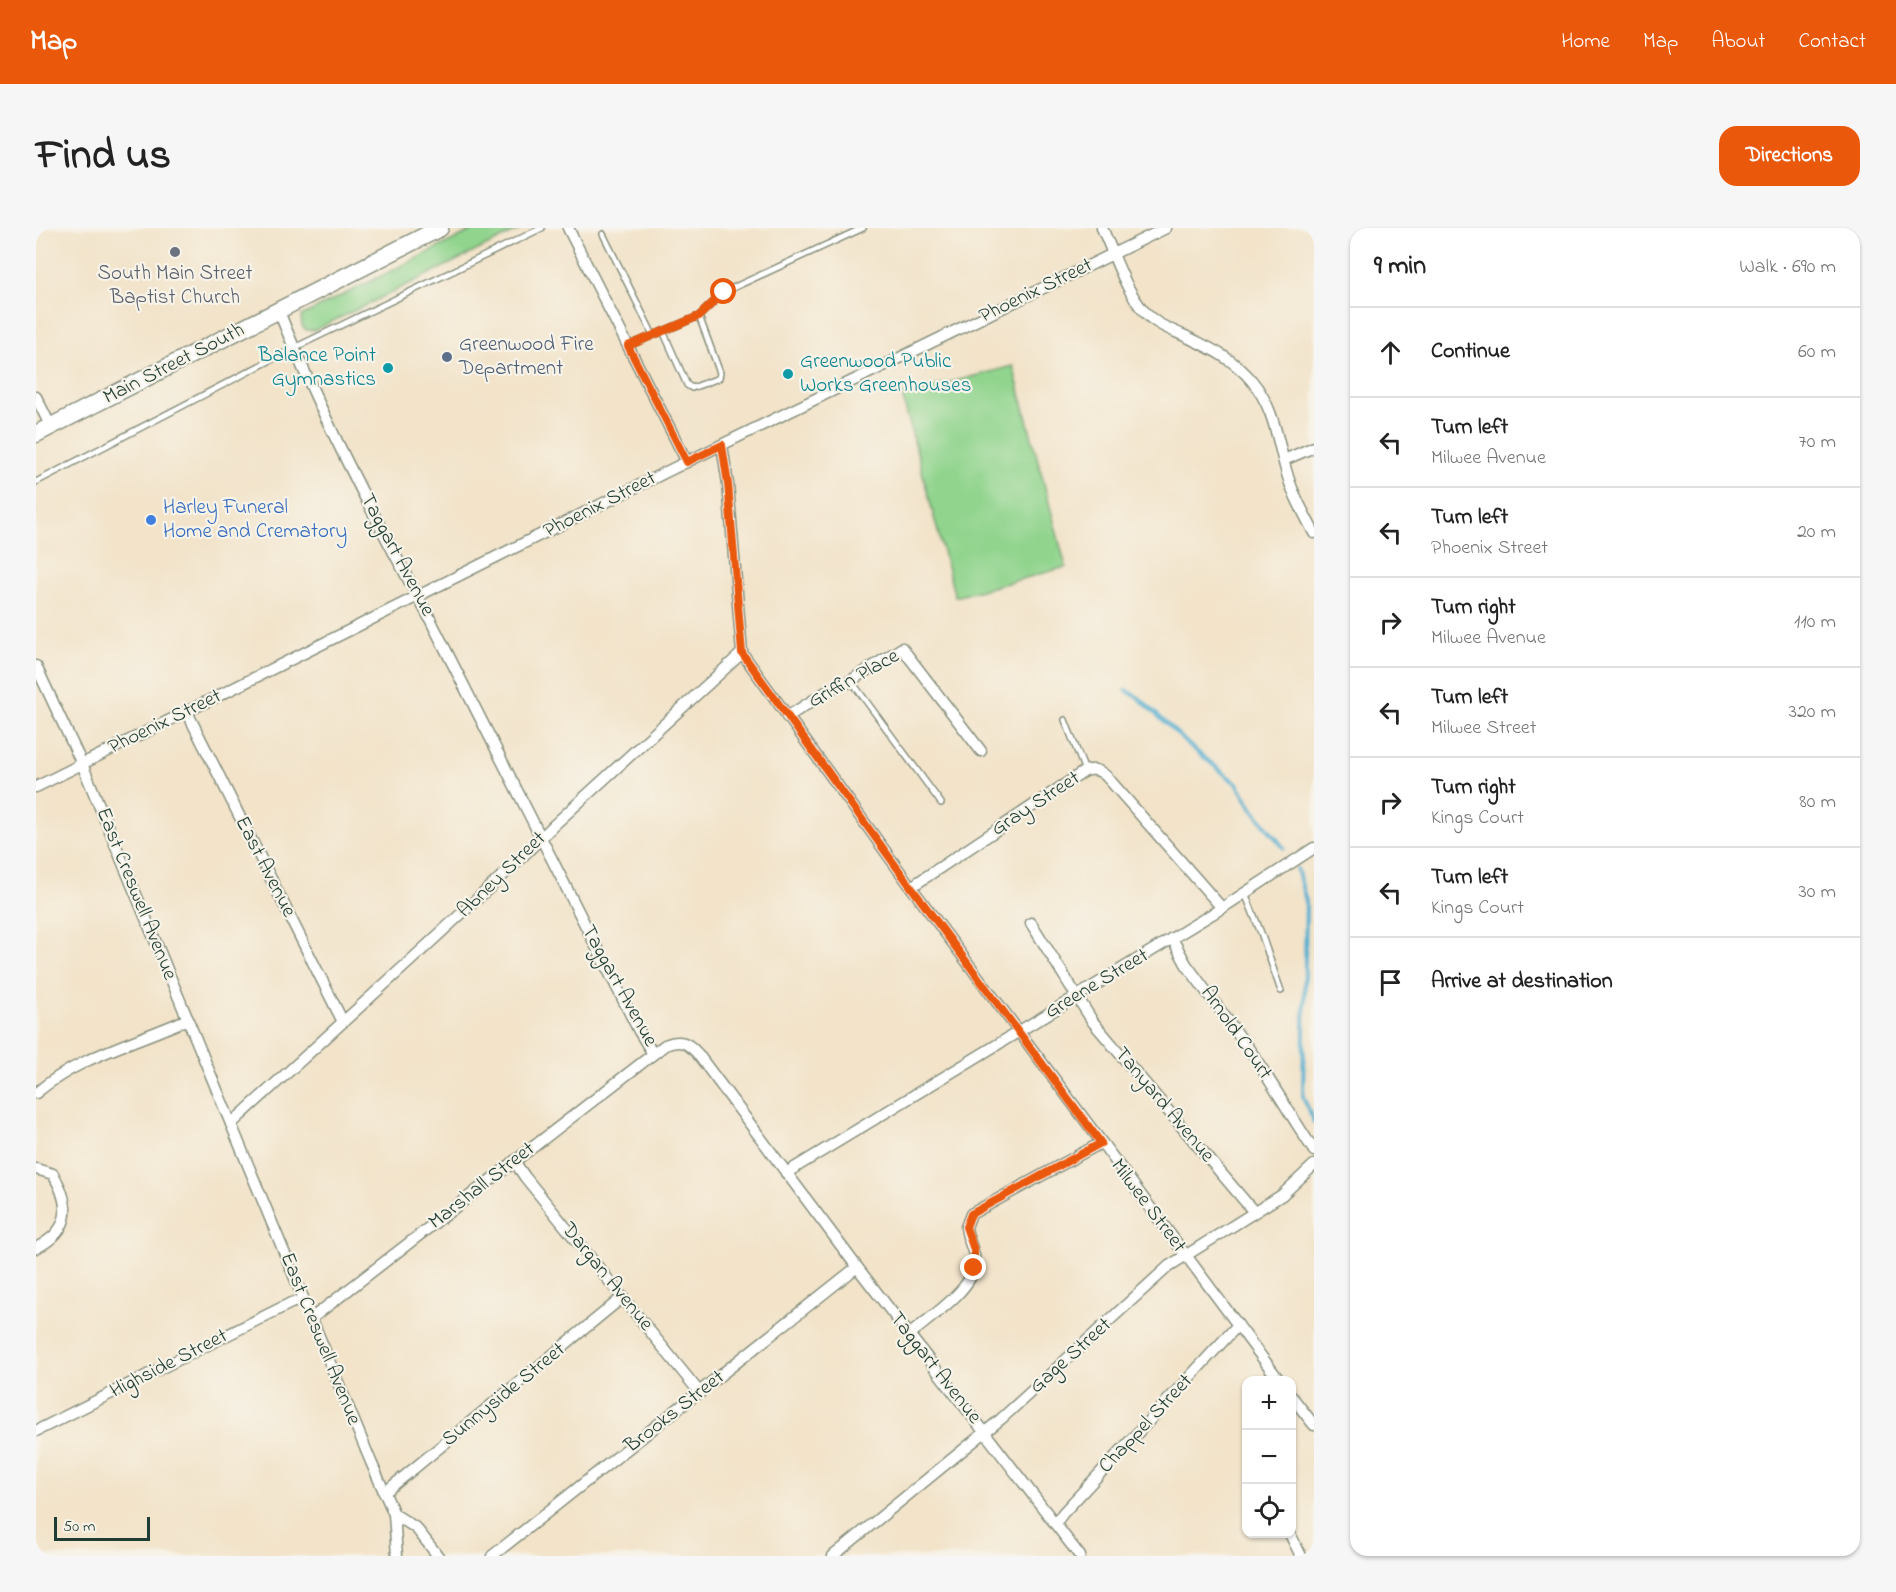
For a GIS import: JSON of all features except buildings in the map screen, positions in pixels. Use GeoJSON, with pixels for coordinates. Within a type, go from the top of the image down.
{"type":"FeatureCollection","features":[{"type":"Feature","properties":{"kind":"main road","name":"Main Street South"},"geometry":{"type":"LineString","coordinates":[[44,430],[440,228]]}},
{"type":"Feature","properties":{"kind":"street"},"geometry":{"type":"LineString","coordinates":[[568,228],[687,462]]}},
{"type":"Feature","properties":{"kind":"street"},"geometry":{"type":"LineString","coordinates":[[1102,228],[1144,312],[1165,327],[1210,347],[1229,359],[1252,380],[1266,405],[1279,438],[1290,484],[1314,533]]}},
{"type":"Feature","properties":{"kind":"street","name":"Phoenix Street"},"geometry":{"type":"LineString","coordinates":[[36,787],[687,462],[1166,228]]}},
{"type":"Feature","properties":{"kind":"street","name":"Taggart Avenue"},"geometry":{"type":"LineString","coordinates":[[278,309],[315,394],[639,1031],[653,1054],[671,1043],[680,1041],[691,1046],[857,1267],[1080,1556]]}},
{"type":"Feature","properties":{"kind":"street"},"geometry":{"type":"LineString","coordinates":[[36,397],[44,430]]}},
{"type":"Feature","properties":{"kind":"street"},"geometry":{"type":"LineString","coordinates":[[722,445],[728,484],[742,653]]}},
{"type":"Feature","properties":{"kind":"street"},"geometry":{"type":"LineString","coordinates":[[1284,460],[1314,447]]}},
{"type":"Feature","properties":{"kind":"street","name":"Griffin Place"},"geometry":{"type":"LineString","coordinates":[[787,717],[902,648],[981,751]]}},
{"type":"Feature","properties":{"kind":"street","name":"Milwee Street"},"geometry":{"type":"LineString","coordinates":[[742,653],[1018,1032],[1276,1376]]}},
{"type":"Feature","properties":{"kind":"street","name":"Abney Street"},"geometry":{"type":"LineString","coordinates":[[231,1124],[742,653]]}},
{"type":"Feature","properties":{"kind":"street","name":"East Creswell Avenue"},"geometry":{"type":"LineString","coordinates":[[36,666],[82,764],[303,1300],[394,1514],[397,1556]]}},
{"type":"Feature","properties":{"kind":"street","name":"East Avenue"},"geometry":{"type":"LineString","coordinates":[[186,712],[343,1022]]}},
{"type":"Feature","properties":{"kind":"street","name":"Gray Street"},"geometry":{"type":"LineString","coordinates":[[911,887],[1085,771],[1094,769],[1101,771],[1222,908]]}},
{"type":"Feature","properties":{"kind":"street","name":"Greene Street"},"geometry":{"type":"LineString","coordinates":[[786,1173],[1222,908],[1314,848]]}},
{"type":"Feature","properties":{"kind":"street","name":"Tanyard Avenue"},"geometry":{"type":"LineString","coordinates":[[1031,923],[1094,1022],[1254,1212]]}},
{"type":"Feature","properties":{"kind":"street","name":"Arnold Court"},"geometry":{"type":"LineString","coordinates":[[1172,938],[1186,964],[1254,1056],[1314,1151]]}},
{"type":"Feature","properties":{"kind":"street"},"geometry":{"type":"LineString","coordinates":[[36,1093],[75,1066],[188,1019]]}},
{"type":"Feature","properties":{"kind":"street","name":"Marshall Street"},"geometry":{"type":"LineString","coordinates":[[312,1318],[653,1054]]}},
{"type":"Feature","properties":{"kind":"street"},"geometry":{"type":"LineString","coordinates":[[909,1335],[955,1296],[970,1278],[975,1262],[974,1250],[966,1227],[971,1214],[1101,1143]]}},
{"type":"Feature","properties":{"kind":"street","name":"Dargan Avenue"},"geometry":{"type":"LineString","coordinates":[[514,1161],[700,1393]]}},
{"type":"Feature","properties":{"kind":"street","name":"Gage Street"},"geometry":{"type":"LineString","coordinates":[[833,1556],[986,1432],[1169,1266],[1295,1185],[1314,1165]]}},
{"type":"Feature","properties":{"kind":"street"},"geometry":{"type":"LineString","coordinates":[[36,1169],[53,1174],[63,1191],[66,1207],[64,1223],[54,1236],[36,1248]]}},
{"type":"Feature","properties":{"kind":"street","name":"Brooks Street"},"geometry":{"type":"LineString","coordinates":[[492,1556],[857,1267]]}},
{"type":"Feature","properties":{"kind":"street","name":"Sunnyside Street"},"geometry":{"type":"LineString","coordinates":[[384,1493],[623,1297]]}},
{"type":"Feature","properties":{"kind":"street","name":"Highside Street"},"geometry":{"type":"LineString","coordinates":[[36,1431],[303,1300]]}},
{"type":"Feature","properties":{"kind":"street","name":"Chappel Street"},"geometry":{"type":"LineString","coordinates":[[1055,1524],[1238,1325]]}},
{"type":"Feature","properties":{"kind":"street"},"geometry":{"type":"LineString","coordinates":[[1296,1402],[1314,1425]]}},
{"type":"Feature","properties":{"kind":"street"},"geometry":{"type":"LineString","coordinates":[[394,1514],[416,1528],[438,1556]]}},
{"type":"Feature","properties":{"kind":"street"},"geometry":{"type":"LineString","coordinates":[[1292,1538],[1301,1556]]}},
{"type":"Feature","properties":{"kind":"lane"},"geometry":{"type":"LineString","coordinates":[[36,482],[294,348],[542,228]]}},
{"type":"Feature","properties":{"kind":"lane"},"geometry":{"type":"LineString","coordinates":[[628,346],[699,316],[724,292],[863,228]]}},
{"type":"Feature","properties":{"kind":"lane"},"geometry":{"type":"LineString","coordinates":[[603,234],[653,335]]}},
{"type":"Feature","properties":{"kind":"lane"},"geometry":{"type":"LineString","coordinates":[[663,331],[687,385],[692,388],[699,387],[718,378],[720,373],[699,316]]}},
{"type":"Feature","properties":{"kind":"lane"},"geometry":{"type":"LineString","coordinates":[[847,682],[855,686],[941,803]]}},
{"type":"Feature","properties":{"kind":"lane"},"geometry":{"type":"LineString","coordinates":[[1065,720],[1085,771]]}},
{"type":"Feature","properties":{"kind":"lane"},"geometry":{"type":"LineString","coordinates":[[1245,893],[1281,991]]}},
{"type":"Feature","properties":{"kind":"green space"},"geometry":{"type":"Polygon","coordinates":[[[477,228],[523,228],[315,330],[306,330],[302,326],[301,316],[477,228]]]}},
{"type":"Feature","properties":{"kind":"green space"},"geometry":{"type":"Polygon","coordinates":[[[1013,366],[1066,567],[955,597],[902,395],[1013,366]]]}},
{"type":"Feature","properties":{"kind":"waterway"},"geometry":{"type":"LineString","coordinates":[[1126,690],[1139,698],[1190,746],[1237,784],[1254,811],[1284,848]]}},
{"type":"Feature","properties":{"kind":"waterway"},"geometry":{"type":"LineString","coordinates":[[1297,869],[1306,901],[1303,1097],[1314,1122]]}},
{"type":"Feature","properties":{"kind":"place","name":"South Main Street Baptist Church"},"geometry":{"type":"Point","coordinates":[175,252]}},
{"type":"Feature","properties":{"kind":"place","name":"Greenwood Fire Department"},"geometry":{"type":"Point","coordinates":[447,357]}},
{"type":"Feature","properties":{"kind":"place","name":"Balance Point Gymnastics"},"geometry":{"type":"Point","coordinates":[388,368]}},
{"type":"Feature","properties":{"kind":"place","name":"Greenwood Public Works Greenhouses"},"geometry":{"type":"Point","coordinates":[788,374]}},
{"type":"Feature","properties":{"kind":"place","name":"Harley Funeral Home and Crematory"},"geometry":{"type":"Point","coordinates":[151,520]}},
{"type":"Feature","properties":{"kind":"route"},"geometry":{"type":"LineString","coordinates":[[724,292],[699,316],[628,346],[687,462],[722,445],[728,484],[742,653],[911,887],[1101,1143],[971,1214],[966,1232],[974,1250],[974,1268]]}}]}
